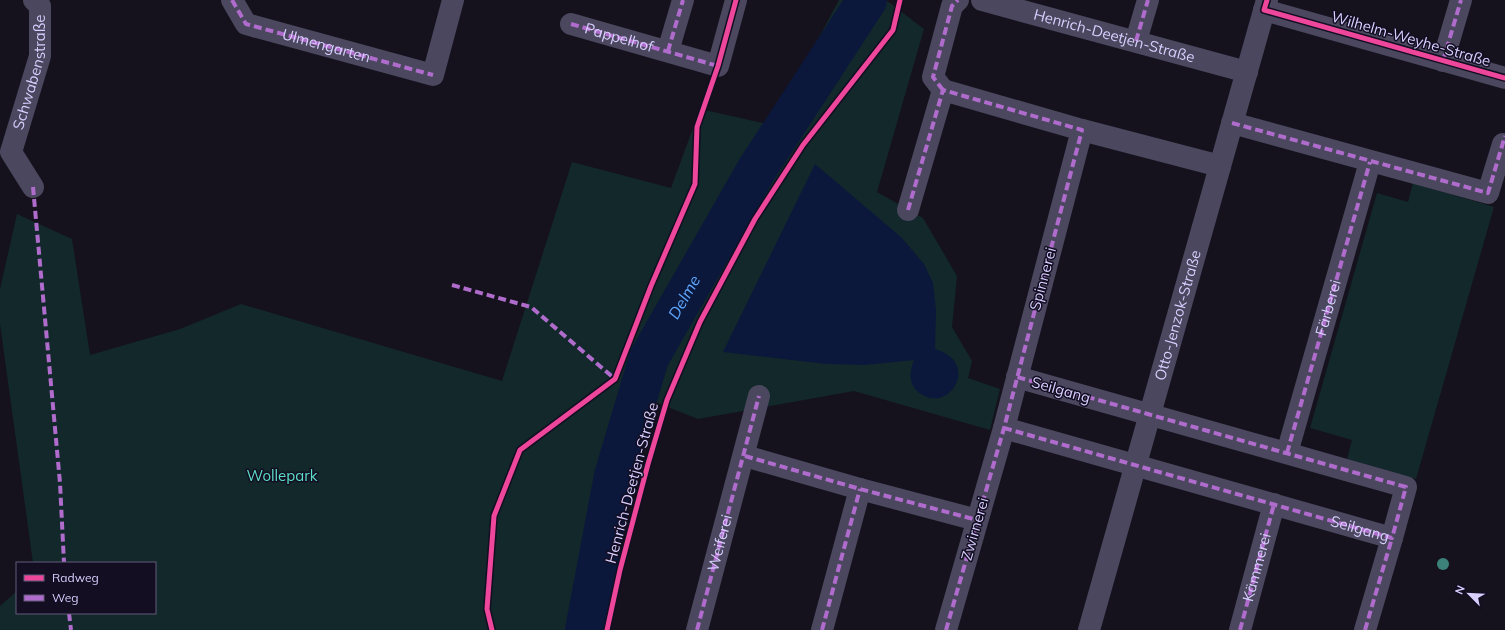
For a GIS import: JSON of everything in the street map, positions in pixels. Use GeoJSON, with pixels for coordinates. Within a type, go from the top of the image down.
{"type":"FeatureCollection","features":[{"type":"Feature","properties":{"kind":"street","name":"Schwabenstraße"},"geometry":{"type":"LineString","coordinates":[[33,187],[11,152],[40,56],[40,6],[34,0]]}},
{"type":"Feature","properties":{"kind":"street","name":"Ulmengarten"},"geometry":{"type":"LineString","coordinates":[[232,0],[246,24],[433,75],[453,0]]}},
{"type":"Feature","properties":{"kind":"street","name":"Pappelhof"},"geometry":{"type":"LineString","coordinates":[[668,51],[683,0]]}},
{"type":"Feature","properties":{"kind":"street","name":"Pappelhof"},"geometry":{"type":"LineString","coordinates":[[572,24],[718,66],[736,0]]}},
{"type":"Feature","properties":{"kind":"street"},"geometry":{"type":"LineString","coordinates":[[958,0],[952,6],[933,77],[944,90],[1082,130],[1220,166]]}},
{"type":"Feature","properties":{"kind":"street","name":"Henrich-Deetjen-Straße"},"geometry":{"type":"LineString","coordinates":[[982,0],[1247,72]]}},
{"type":"Feature","properties":{"kind":"street"},"geometry":{"type":"LineString","coordinates":[[1136,41],[1148,0]]}},
{"type":"Feature","properties":{"kind":"street"},"geometry":{"type":"LineString","coordinates":[[1444,61],[1460,0]]}},
{"type":"Feature","properties":{"kind":"street","name":"Wilhelm-Weyhe-Straße"},"geometry":{"type":"LineString","coordinates":[[1266,5],[1444,61],[1505,78]]}},
{"type":"Feature","properties":{"kind":"street","name":"Otto-Jenzok-Straße"},"geometry":{"type":"LineString","coordinates":[[1089,630],[1266,5]]}},
{"type":"Feature","properties":{"kind":"street"},"geometry":{"type":"LineString","coordinates":[[908,210],[944,90]]}},
{"type":"Feature","properties":{"kind":"street"},"geometry":{"type":"LineString","coordinates":[[1232,123],[1370,162],[1488,193],[1503,144]]}},
{"type":"Feature","properties":{"kind":"street","name":"Spinnerei"},"geometry":{"type":"LineString","coordinates":[[1004,428],[1082,130]]}},
{"type":"Feature","properties":{"kind":"street","name":"Färberei"},"geometry":{"type":"LineString","coordinates":[[1287,453],[1370,162]]}},
{"type":"Feature","properties":{"kind":"street","name":"Seilgang"},"geometry":{"type":"LineString","coordinates":[[1004,428],[1392,538],[1406,487],[1017,377]]}},
{"type":"Feature","properties":{"kind":"street","name":"Weiferei"},"geometry":{"type":"LineString","coordinates":[[697,630],[759,396]]}},
{"type":"Feature","properties":{"kind":"street","name":"Zwirnerei"},"geometry":{"type":"LineString","coordinates":[[946,630],[1004,428]]}},
{"type":"Feature","properties":{"kind":"street"},"geometry":{"type":"LineString","coordinates":[[744,456],[860,490],[977,520]]}},
{"type":"Feature","properties":{"kind":"street"},"geometry":{"type":"LineString","coordinates":[[822,630],[860,490]]}},
{"type":"Feature","properties":{"kind":"street","name":"Kämmerei"},"geometry":{"type":"LineString","coordinates":[[1240,630],[1274,504]]}},
{"type":"Feature","properties":{"kind":"street"},"geometry":{"type":"LineString","coordinates":[[1365,630],[1392,538]]}},
{"type":"Feature","properties":{"kind":"green space","name":"Wollepark"},"geometry":{"type":"Polygon","coordinates":[[[839,0],[886,0],[924,29],[877,192],[923,218],[957,276],[952,327],[972,361],[968,378],[1000,389],[990,430],[854,391],[698,419],[655,402],[618,535],[599,630],[0,630],[0,606],[16,592],[16,614],[156,614],[156,562],[33,562],[0,324],[0,289],[17,214],[72,239],[90,355],[180,329],[241,304],[502,381],[572,162],[671,188],[700,109],[772,125],[839,0]]]}},
{"type":"Feature","properties":{"kind":"green space"},"geometry":{"type":"Polygon","coordinates":[[[1413,183],[1494,207],[1416,479],[1347,459],[1352,440],[1310,428],[1377,193],[1408,202],[1413,183]]]}},
{"type":"Feature","properties":{"kind":"water"},"geometry":{"type":"Polygon","coordinates":[[[815,164],[902,238],[924,264],[933,283],[936,310],[935,349],[949,356],[957,365],[958,376],[955,385],[949,393],[939,398],[928,398],[917,391],[911,380],[914,360],[865,365],[827,364],[723,352],[815,164]]]}},
{"type":"Feature","properties":{"kind":"waterway","name":"Delme"},"geometry":{"type":"LineString","coordinates":[[585,630],[614,476],[649,358],[757,169],[867,0]]}},
{"type":"Feature","properties":{"kind":"marked path"},"geometry":{"type":"LineString","coordinates":[[232,0],[246,24],[433,75]]}},
{"type":"Feature","properties":{"kind":"marked path"},"geometry":{"type":"LineString","coordinates":[[668,51],[683,0]]}},
{"type":"Feature","properties":{"kind":"marked path"},"geometry":{"type":"LineString","coordinates":[[943,90],[933,77],[952,6],[958,0]]}},
{"type":"Feature","properties":{"kind":"marked path"},"geometry":{"type":"LineString","coordinates":[[1136,41],[1148,0]]}},
{"type":"Feature","properties":{"kind":"marked path"},"geometry":{"type":"LineString","coordinates":[[1443,61],[1461,0]]}},
{"type":"Feature","properties":{"kind":"marked path"},"geometry":{"type":"LineString","coordinates":[[571,24],[718,66]]}},
{"type":"Feature","properties":{"kind":"marked path"},"geometry":{"type":"LineString","coordinates":[[908,210],[943,90],[1082,130],[1004,428],[946,630]]}},
{"type":"Feature","properties":{"kind":"marked path"},"geometry":{"type":"LineString","coordinates":[[1232,123],[1488,193],[1505,136]]}},
{"type":"Feature","properties":{"kind":"marked path"},"geometry":{"type":"LineString","coordinates":[[1287,453],[1370,162]]}},
{"type":"Feature","properties":{"kind":"marked path"},"geometry":{"type":"LineString","coordinates":[[33,187],[60,483],[64,562]]}},
{"type":"Feature","properties":{"kind":"marked path"},"geometry":{"type":"LineString","coordinates":[[452,285],[531,307],[615,379],[616,376]]}},
{"type":"Feature","properties":{"kind":"marked path"},"geometry":{"type":"LineString","coordinates":[[1004,428],[1392,538],[1406,487],[1017,377]]}},
{"type":"Feature","properties":{"kind":"marked path"},"geometry":{"type":"LineString","coordinates":[[697,630],[759,396]]}},
{"type":"Feature","properties":{"kind":"marked path"},"geometry":{"type":"LineString","coordinates":[[745,456],[860,489],[977,520]]}},
{"type":"Feature","properties":{"kind":"marked path"},"geometry":{"type":"LineString","coordinates":[[822,630],[860,489]]}},
{"type":"Feature","properties":{"kind":"marked path"},"geometry":{"type":"LineString","coordinates":[[1240,630],[1274,504]]}},
{"type":"Feature","properties":{"kind":"marked path"},"geometry":{"type":"LineString","coordinates":[[1365,630],[1392,538]]}},
{"type":"Feature","properties":{"kind":"marked path"},"geometry":{"type":"LineString","coordinates":[[69,614],[71,630]]}},
{"type":"Feature","properties":{"kind":"cycle path"},"geometry":{"type":"LineString","coordinates":[[492,630],[487,609],[494,516],[520,450],[615,379],[651,286],[695,184],[697,127],[718,66],[736,0]]}},
{"type":"Feature","properties":{"kind":"cycle path"},"geometry":{"type":"LineString","coordinates":[[607,630],[620,570],[648,464],[667,400],[700,322],[755,219],[803,145],[893,30],[900,0]]}},
{"type":"Feature","properties":{"kind":"cycle path"},"geometry":{"type":"LineString","coordinates":[[1267,0],[1264,10],[1505,78]]}}]}
